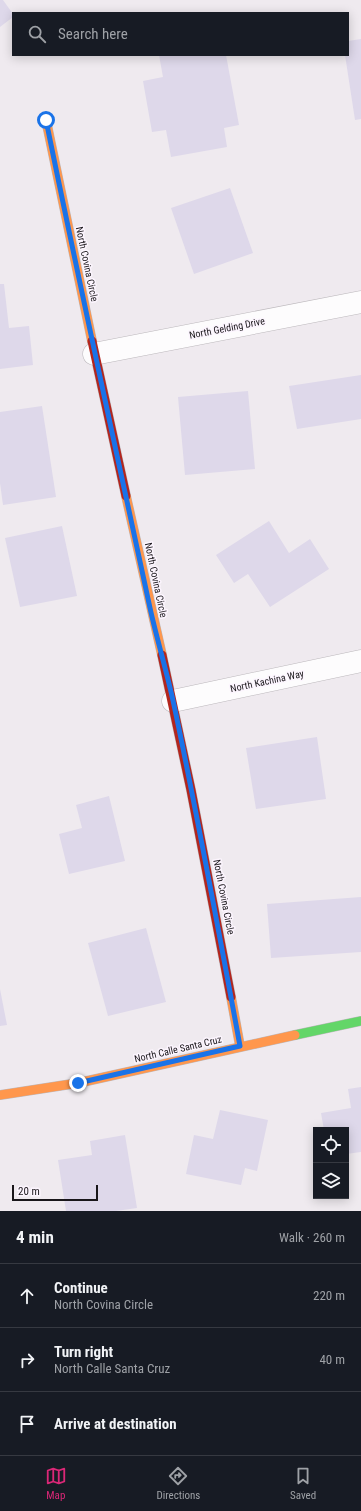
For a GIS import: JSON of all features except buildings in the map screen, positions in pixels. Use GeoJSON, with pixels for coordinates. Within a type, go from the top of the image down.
{"type":"FeatureCollection","features":[{"type":"Feature","properties":{"kind":"street","name":"North Covina Circle"},"geometry":{"type":"LineString","coordinates":[[46,120],[94,354],[118,456],[151,611],[173,701],[202,838],[240,1046]]}},
{"type":"Feature","properties":{"kind":"street","name":"North Gelding Drive"},"geometry":{"type":"LineString","coordinates":[[94,354],[361,302]]}},
{"type":"Feature","properties":{"kind":"street","name":"North Kachina Way"},"geometry":{"type":"LineString","coordinates":[[173,701],[361,661]]}},
{"type":"Feature","properties":{"kind":"street","name":"North Calle Santa Cruz"},"geometry":{"type":"LineString","coordinates":[[0,1095],[78,1083],[240,1046],[361,1021]]}},
{"type":"Feature","properties":{"kind":"traffic: fast"},"geometry":{"type":"LineString","coordinates":[[295,1035],[361,1021]]}},
{"type":"Feature","properties":{"kind":"traffic: slow"},"geometry":{"type":"LineString","coordinates":[[46,120],[92,341]]}},
{"type":"Feature","properties":{"kind":"traffic: slow"},"geometry":{"type":"LineString","coordinates":[[126,496],[162,655]]}},
{"type":"Feature","properties":{"kind":"traffic: slow"},"geometry":{"type":"LineString","coordinates":[[231,997],[240,1046]]}},
{"type":"Feature","properties":{"kind":"traffic: slow"},"geometry":{"type":"LineString","coordinates":[[0,1095],[78,1083],[295,1035]]}},
{"type":"Feature","properties":{"kind":"traffic: jam"},"geometry":{"type":"LineString","coordinates":[[92,341],[126,496]]}},
{"type":"Feature","properties":{"kind":"traffic: jam"},"geometry":{"type":"LineString","coordinates":[[162,655],[191,790],[231,997]]}},
{"type":"Feature","properties":{"kind":"route"},"geometry":{"type":"LineString","coordinates":[[46,120],[94,354],[118,456],[151,611],[173,701],[202,838],[240,1046],[78,1083]]}}]}
